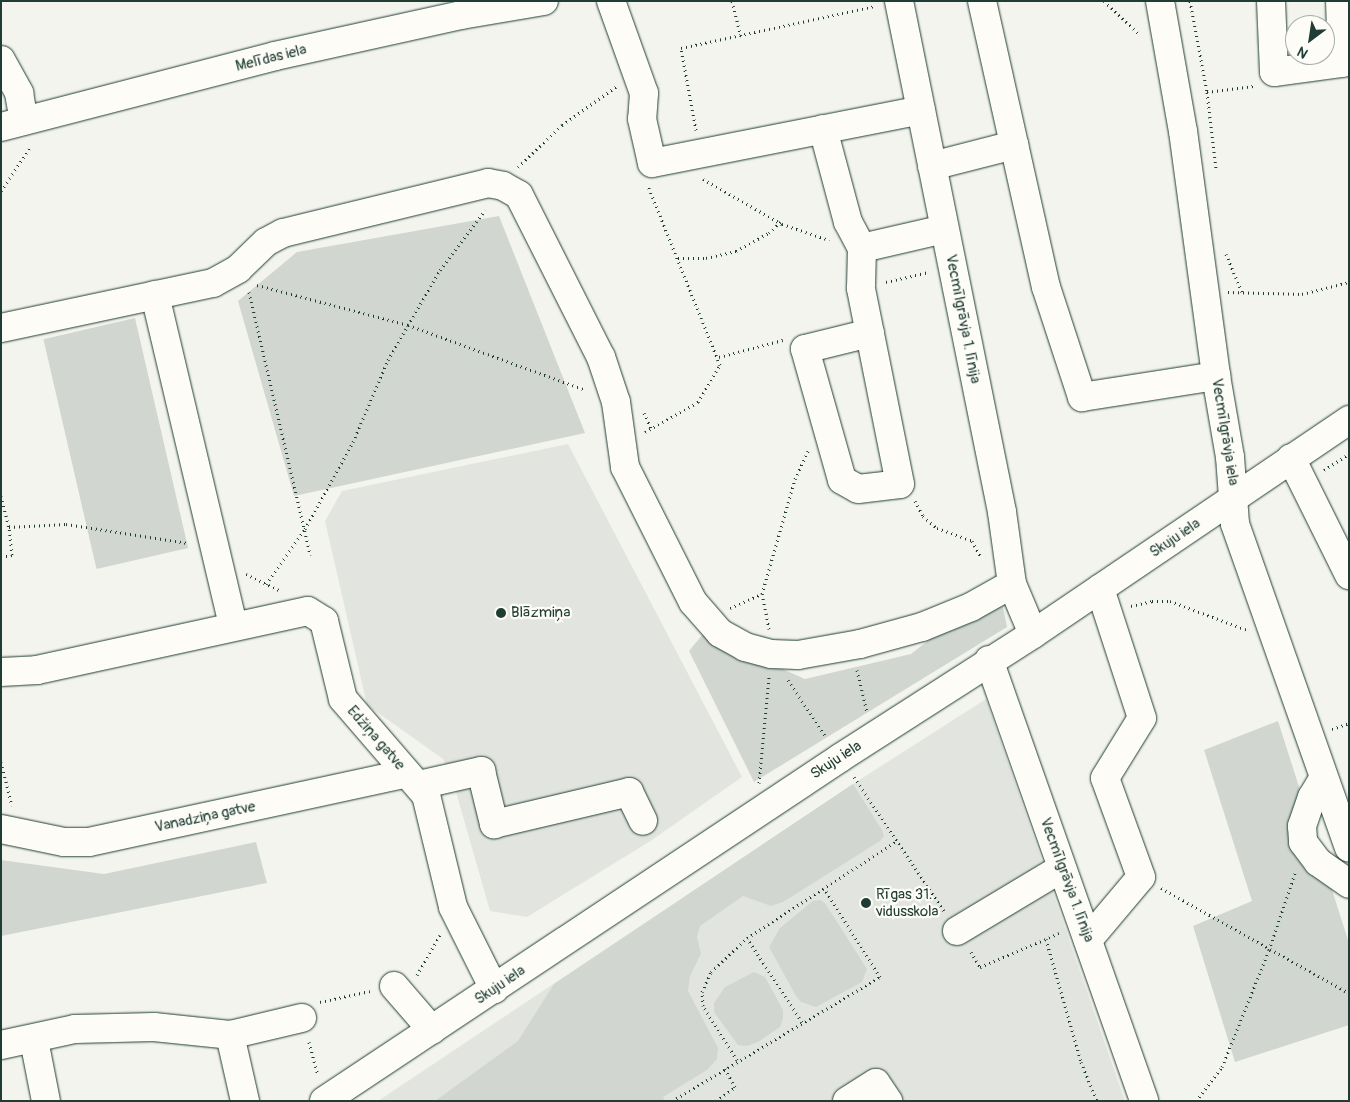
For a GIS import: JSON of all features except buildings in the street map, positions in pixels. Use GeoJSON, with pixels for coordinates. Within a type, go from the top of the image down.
{"type":"FeatureCollection","features":[{"type":"Feature","properties":{"kind":"street","name":"Melīdas iela"},"geometry":{"type":"LineString","coordinates":[[20,122],[460,8],[544,1]]}},
{"type":"Feature","properties":{"kind":"street"},"geometry":{"type":"LineString","coordinates":[[611,1],[644,93],[642,119],[652,163],[921,110]]}},
{"type":"Feature","properties":{"kind":"street"},"geometry":{"type":"LineString","coordinates":[[982,1],[1046,287],[1082,397],[1216,376]]}},
{"type":"Feature","properties":{"kind":"street","name":"Vecmīlgrāvja iela"},"geometry":{"type":"LineString","coordinates":[[1160,1],[1183,131],[1216,376],[1236,498],[1235,524],[1280,648],[1323,779],[1349,848]]}},
{"type":"Feature","properties":{"kind":"street"},"geometry":{"type":"LineString","coordinates":[[1270,1],[1274,72],[1342,63],[1340,1]]}},
{"type":"Feature","properties":{"kind":"street","name":"Vecmīlgrāvja 1. līnija"},"geometry":{"type":"LineString","coordinates":[[889,3],[921,110],[1002,512],[1012,584],[1033,634]]}},
{"type":"Feature","properties":{"kind":"street"},"geometry":{"type":"LineString","coordinates":[[1,60],[19,93],[20,122]]}},
{"type":"Feature","properties":{"kind":"street"},"geometry":{"type":"LineString","coordinates":[[823,129],[848,222],[862,248],[862,288],[900,484],[858,489],[842,480],[806,349],[870,332]]}},
{"type":"Feature","properties":{"kind":"street"},"geometry":{"type":"LineString","coordinates":[[932,166],[1014,145]]}},
{"type":"Feature","properties":{"kind":"street"},"geometry":{"type":"LineString","coordinates":[[1,328],[237,278],[266,242],[283,233],[488,183],[512,180],[601,357],[616,402],[625,467],[693,602],[704,618],[720,633],[736,642],[771,654],[798,655],[851,645],[922,627],[971,607],[1012,584]]}},
{"type":"Feature","properties":{"kind":"street"},"geometry":{"type":"LineString","coordinates":[[862,248],[944,229]]}},
{"type":"Feature","properties":{"kind":"street"},"geometry":{"type":"LineString","coordinates":[[155,295],[233,626]]}},
{"type":"Feature","properties":{"kind":"street","name":"Skuju iela"},"geometry":{"type":"LineString","coordinates":[[322,1093],[432,1030],[989,660],[1033,634],[1349,420]]}},
{"type":"Feature","properties":{"kind":"street"},"geometry":{"type":"LineString","coordinates":[[1291,458],[1349,575]]}},
{"type":"Feature","properties":{"kind":"street"},"geometry":{"type":"LineString","coordinates":[[1085,931],[1141,877],[1105,778],[1142,718],[1100,589]]}},
{"type":"Feature","properties":{"kind":"street","name":"Edžiņa gatve"},"geometry":{"type":"LineString","coordinates":[[1,672],[37,670],[308,611],[324,621],[343,699],[426,795],[453,907],[494,989]]}},
{"type":"Feature","properties":{"kind":"street","name":"Vecmīlgrāvja 1. līnija"},"geometry":{"type":"LineString","coordinates":[[989,660],[1144,1101]]}},
{"type":"Feature","properties":{"kind":"street","name":"Vanadziņa gatve"},"geometry":{"type":"LineString","coordinates":[[7,819],[64,842],[89,842],[413,779],[481,771],[494,824],[629,792],[643,821]]}},
{"type":"Feature","properties":{"kind":"street"},"geometry":{"type":"LineString","coordinates":[[1323,779],[1312,797],[1302,826],[1303,842],[1318,862],[1349,884]]}},
{"type":"Feature","properties":{"kind":"street"},"geometry":{"type":"LineString","coordinates":[[957,931],[1062,868]]}},
{"type":"Feature","properties":{"kind":"street"},"geometry":{"type":"LineString","coordinates":[[394,986],[432,1030]]}},
{"type":"Feature","properties":{"kind":"street"},"geometry":{"type":"LineString","coordinates":[[1,1045],[34,1040],[74,1029],[154,1026],[230,1035],[302,1018]]}},
{"type":"Feature","properties":{"kind":"street"},"geometry":{"type":"LineString","coordinates":[[230,1035],[245,1101]]}},
{"type":"Feature","properties":{"kind":"street"},"geometry":{"type":"LineString","coordinates":[[34,1040],[46,1101]]}},
{"type":"Feature","properties":{"kind":"street"},"geometry":{"type":"LineString","coordinates":[[847,1101],[876,1083],[888,1101]]}},
{"type":"Feature","properties":{"kind":"path"},"geometry":{"type":"LineString","coordinates":[[732,1],[741,36]]}},
{"type":"Feature","properties":{"kind":"path"},"geometry":{"type":"LineString","coordinates":[[1104,1],[1144,38]]}},
{"type":"Feature","properties":{"kind":"path"},"geometry":{"type":"LineString","coordinates":[[1190,1],[1207,92],[1216,178]]}},
{"type":"Feature","properties":{"kind":"path"},"geometry":{"type":"LineString","coordinates":[[862,248],[780,222],[689,170],[692,155],[681,48],[889,3]]}},
{"type":"Feature","properties":{"kind":"path"},"geometry":{"type":"LineString","coordinates":[[1207,92],[1253,86],[1266,82],[1274,72]]}},
{"type":"Feature","properties":{"kind":"path"},"geometry":{"type":"LineString","coordinates":[[266,584],[304,529],[353,442],[388,360],[440,270],[512,180],[514,170],[562,125],[620,84],[622,93]]}},
{"type":"Feature","properties":{"kind":"path"},"geometry":{"type":"LineString","coordinates":[[1,191],[36,136],[20,122]]}},
{"type":"Feature","properties":{"kind":"path"},"geometry":{"type":"LineString","coordinates":[[621,442],[652,428],[698,402],[720,365],[719,357],[644,180]]}},
{"type":"Feature","properties":{"kind":"path"},"geometry":{"type":"LineString","coordinates":[[678,258],[712,257],[736,251],[769,233],[780,222]]}},
{"type":"Feature","properties":{"kind":"path"},"geometry":{"type":"LineString","coordinates":[[1223,245],[1242,292]]}},
{"type":"Feature","properties":{"kind":"path"},"geometry":{"type":"LineString","coordinates":[[862,288],[953,266]]}},
{"type":"Feature","properties":{"kind":"path"},"geometry":{"type":"LineString","coordinates":[[237,278],[408,325],[616,402]]}},
{"type":"Feature","properties":{"kind":"path"},"geometry":{"type":"LineString","coordinates":[[237,278],[310,555]]}},
{"type":"Feature","properties":{"kind":"path"},"geometry":{"type":"LineString","coordinates":[[1204,291],[1302,294],[1349,282]]}},
{"type":"Feature","properties":{"kind":"path"},"geometry":{"type":"LineString","coordinates":[[719,357],[784,339]]}},
{"type":"Feature","properties":{"kind":"path"},"geometry":{"type":"LineString","coordinates":[[642,410],[652,428]]}},
{"type":"Feature","properties":{"kind":"path"},"geometry":{"type":"LineString","coordinates":[[758,785],[771,654],[771,639],[762,594],[795,479],[824,419]]}},
{"type":"Feature","properties":{"kind":"path"},"geometry":{"type":"LineString","coordinates":[[900,484],[913,498],[923,516],[937,528],[972,541],[979,548],[982,561]]}},
{"type":"Feature","properties":{"kind":"path"},"geometry":{"type":"LineString","coordinates":[[1,557],[12,554],[9,527],[2,496]]}},
{"type":"Feature","properties":{"kind":"path"},"geometry":{"type":"LineString","coordinates":[[9,527],[66,524],[216,557],[292,596],[301,613]]}},
{"type":"Feature","properties":{"kind":"path"},"geometry":{"type":"LineString","coordinates":[[1109,616],[1135,604],[1170,602],[1233,623],[1280,648]]}},
{"type":"Feature","properties":{"kind":"path"},"geometry":{"type":"LineString","coordinates":[[851,645],[869,722]]}},
{"type":"Feature","properties":{"kind":"path"},"geometry":{"type":"LineString","coordinates":[[771,654],[827,739]]}},
{"type":"Feature","properties":{"kind":"path"},"geometry":{"type":"LineString","coordinates":[[1,762],[6,782],[7,819]]}},
{"type":"Feature","properties":{"kind":"path"},"geometry":{"type":"LineString","coordinates":[[853,775],[980,968],[1046,939],[1085,931]]}},
{"type":"Feature","properties":{"kind":"path"},"geometry":{"type":"LineString","coordinates":[[1,783],[6,782]]}},
{"type":"Feature","properties":{"kind":"path"},"geometry":{"type":"LineString","coordinates":[[737,1060],[703,1006],[702,992],[711,972],[747,938],[897,841]]}},
{"type":"Feature","properties":{"kind":"path"},"geometry":{"type":"LineString","coordinates":[[1196,1101],[1222,1067],[1269,950],[1299,864]]}},
{"type":"Feature","properties":{"kind":"path"},"geometry":{"type":"LineString","coordinates":[[1141,877],[1349,993]]}},
{"type":"Feature","properties":{"kind":"path"},"geometry":{"type":"LineString","coordinates":[[672,1101],[737,1060],[880,977],[824,888]]}},
{"type":"Feature","properties":{"kind":"path"},"geometry":{"type":"LineString","coordinates":[[322,1093],[299,1006],[409,982],[419,974],[440,934],[445,932]]}},
{"type":"Feature","properties":{"kind":"path"},"geometry":{"type":"LineString","coordinates":[[747,938],[802,1022]]}},
{"type":"Feature","properties":{"kind":"path"},"geometry":{"type":"LineString","coordinates":[[1046,939],[1081,1062],[1097,1101]]}},
{"type":"Feature","properties":{"kind":"path"},"geometry":{"type":"LineString","coordinates":[[716,1101],[735,1087],[725,1068]]}},
{"type":"Feature","properties":{"kind":"shaded area"},"geometry":{"type":"Polygon","coordinates":[[[499,216],[585,433],[294,496],[238,301],[297,252],[499,216]]]}},
{"type":"Feature","properties":{"kind":"shaded area"},"geometry":{"type":"Polygon","coordinates":[[[135,318],[188,548],[96,569],[43,339],[135,318]]]}},
{"type":"Feature","properties":{"kind":"shaded area","name":"Blāzmiņa"},"geometry":{"type":"Polygon","coordinates":[[[568,444],[742,777],[652,840],[527,917],[490,911],[452,778],[443,759],[367,705],[325,521],[342,491],[568,444]]]}},
{"type":"Feature","properties":{"kind":"shaded area"},"geometry":{"type":"Polygon","coordinates":[[[994,603],[1003,607],[1007,627],[754,782],[689,651],[703,634],[805,679],[911,654],[959,616],[994,603]]]}},
{"type":"Feature","properties":{"kind":"shaded area","name":"Rīgas 31. vidusskola"},"geometry":{"type":"Polygon","coordinates":[[[986,699],[1125,1101],[378,1101],[853,784],[986,699]]]}},
{"type":"Feature","properties":{"kind":"shaded area"},"geometry":{"type":"Polygon","coordinates":[[[1278,721],[1349,943],[1349,1025],[1235,1062],[1193,926],[1252,901],[1204,750],[1278,721]]]}},
{"type":"Feature","properties":{"kind":"shaded area"},"geometry":{"type":"Polygon","coordinates":[[[853,784],[882,830],[884,836],[880,841],[783,902],[771,906],[743,896],[700,926],[697,937],[701,954],[690,976],[688,991],[718,1048],[717,1059],[707,1070],[663,1097],[665,1101],[435,1101],[518,1041],[554,984],[853,784]]]}},
{"type":"Feature","properties":{"kind":"shaded area"},"geometry":{"type":"Polygon","coordinates":[[[256,842],[267,883],[1,936],[1,860],[104,874],[256,842]]]}},
{"type":"Feature","properties":{"kind":"shaded area"},"geometry":{"type":"Polygon","coordinates":[[[820,900],[825,903],[867,969],[862,982],[816,1007],[801,1002],[796,996],[769,947],[780,928],[813,901],[820,900]]]}},
{"type":"Feature","properties":{"kind":"shaded area"},"geometry":{"type":"Polygon","coordinates":[[[754,972],[765,977],[783,1010],[783,1019],[780,1027],[758,1042],[747,1046],[738,1045],[714,1012],[714,1003],[725,987],[754,972]]]}},
{"type":"Feature","properties":{"kind":"place","name":"Blāzmiņa"},"geometry":{"type":"Point","coordinates":[501,613]}},
{"type":"Feature","properties":{"kind":"place","name":"Rīgas 31. vidusskola"},"geometry":{"type":"Point","coordinates":[866,903]}}]}
